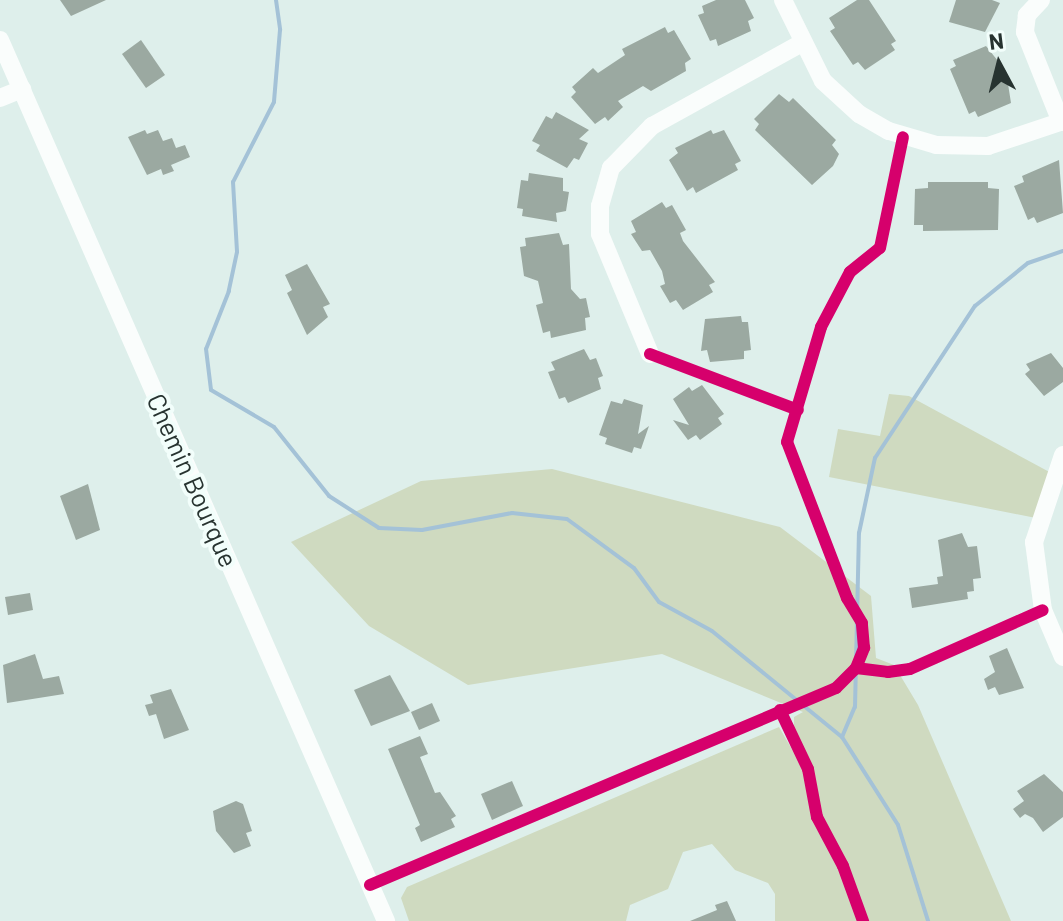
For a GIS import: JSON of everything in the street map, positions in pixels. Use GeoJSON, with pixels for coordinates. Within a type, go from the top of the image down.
{"type":"FeatureCollection","features":[{"type":"Feature","properties":{"kind":"street"},"geometry":{"type":"LineString","coordinates":[[783,0],[802,43],[834,92],[873,124],[903,137],[936,145],[988,146],[1062,122],[1025,32],[1027,15],[1041,0]]}},
{"type":"Feature","properties":{"kind":"street","name":"Chemin Bourque"},"geometry":{"type":"LineString","coordinates":[[0,40],[386,921]]}},
{"type":"Feature","properties":{"kind":"street"},"geometry":{"type":"LineString","coordinates":[[650,354],[604,251],[599,219],[611,168],[652,126],[802,43]]}},
{"type":"Feature","properties":{"kind":"street"},"geometry":{"type":"LineString","coordinates":[[0,98],[22,89]]}},
{"type":"Feature","properties":{"kind":"street"},"geometry":{"type":"LineString","coordinates":[[1063,455],[1034,542],[1043,610],[1063,657]]}},
{"type":"Feature","properties":{"kind":"green space"},"geometry":{"type":"Polygon","coordinates":[[[889,394],[909,396],[1055,475],[1041,519],[829,477],[838,429],[880,436],[889,394]]]}},
{"type":"Feature","properties":{"kind":"green space"},"geometry":{"type":"Polygon","coordinates":[[[552,469],[780,527],[871,596],[876,658],[894,665],[918,705],[1011,921],[867,921],[846,861],[821,816],[813,767],[794,728],[794,717],[803,712],[662,654],[468,685],[369,626],[291,542],[421,481],[552,469]]]}},
{"type":"Feature","properties":{"kind":"green space"},"geometry":{"type":"Polygon","coordinates":[[[779,727],[805,772],[811,816],[842,873],[858,921],[775,921],[775,894],[768,883],[735,870],[712,844],[683,852],[668,889],[630,905],[626,921],[409,921],[401,898],[407,887],[779,727]]]}},
{"type":"Feature","properties":{"kind":"building"},"geometry":{"type":"Polygon","coordinates":[[[60,0],[106,0],[71,16],[60,0]]]}},
{"type":"Feature","properties":{"kind":"building"},"geometry":{"type":"Polygon","coordinates":[[[716,0],[745,0],[754,18],[748,21],[751,31],[718,46],[716,39],[710,41],[698,15],[704,13],[702,6],[716,0]]]}},
{"type":"Feature","properties":{"kind":"building"},"geometry":{"type":"Polygon","coordinates":[[[857,0],[869,0],[896,41],[891,44],[895,50],[865,70],[858,62],[853,65],[830,31],[835,28],[829,18],[857,0]]]}},
{"type":"Feature","properties":{"kind":"building"},"geometry":{"type":"Polygon","coordinates":[[[956,0],[992,0],[1000,3],[985,32],[949,22],[956,0]]]}},
{"type":"Feature","properties":{"kind":"building"},"geometry":{"type":"Polygon","coordinates":[[[665,27],[668,33],[674,30],[691,59],[685,63],[686,71],[651,91],[643,86],[618,101],[623,107],[608,121],[605,117],[595,124],[571,97],[576,92],[572,87],[593,68],[598,73],[625,55],[622,49],[665,27]]]}},
{"type":"Feature","properties":{"kind":"building"},"geometry":{"type":"Polygon","coordinates":[[[141,40],[165,75],[146,88],[122,54],[141,40]]]}},
{"type":"Feature","properties":{"kind":"building"},"geometry":{"type":"Polygon","coordinates":[[[986,46],[1006,71],[1011,103],[978,117],[975,111],[969,114],[950,69],[956,66],[953,60],[986,46]]]}},
{"type":"Feature","properties":{"kind":"building"},"geometry":{"type":"Polygon","coordinates":[[[779,94],[789,102],[793,98],[836,140],[832,145],[839,154],[833,166],[812,185],[755,130],[759,124],[754,119],[779,94]]]}},
{"type":"Feature","properties":{"kind":"building"},"geometry":{"type":"Polygon","coordinates":[[[556,112],[589,130],[579,139],[588,143],[579,160],[574,158],[567,168],[536,151],[540,145],[532,141],[546,116],[552,119],[556,112]]]}},
{"type":"Feature","properties":{"kind":"building"},"geometry":{"type":"Polygon","coordinates":[[[145,130],[147,134],[158,130],[163,141],[172,138],[176,148],[185,145],[190,157],[171,165],[174,171],[163,175],[161,169],[147,175],[128,137],[145,130]]]}},
{"type":"Feature","properties":{"kind":"building"},"geometry":{"type":"Polygon","coordinates":[[[711,130],[713,134],[724,130],[741,161],[735,164],[738,170],[696,193],[693,187],[687,191],[669,160],[678,153],[675,148],[711,130]]]}},
{"type":"Feature","properties":{"kind":"building"},"geometry":{"type":"Polygon","coordinates":[[[1059,160],[1063,213],[1037,223],[1034,217],[1028,220],[1014,186],[1024,182],[1022,176],[1059,160]]]}},
{"type":"Feature","properties":{"kind":"building"},"geometry":{"type":"Polygon","coordinates":[[[529,173],[563,178],[563,191],[569,192],[566,211],[556,213],[557,222],[522,216],[523,209],[517,208],[521,180],[528,181],[529,173]]]}},
{"type":"Feature","properties":{"kind":"building"},"geometry":{"type":"Polygon","coordinates":[[[928,182],[988,182],[988,188],[999,189],[998,230],[923,231],[923,225],[914,225],[915,189],[928,188],[928,182]]]}},
{"type":"Feature","properties":{"kind":"building"},"geometry":{"type":"Polygon","coordinates":[[[662,202],[666,208],[672,205],[686,230],[680,233],[683,241],[715,282],[709,285],[713,292],[683,310],[676,300],[670,303],[660,286],[665,284],[662,271],[650,250],[642,251],[631,234],[636,232],[631,221],[662,202]]]}},
{"type":"Feature","properties":{"kind":"building"},"geometry":{"type":"Polygon","coordinates":[[[559,233],[563,245],[569,244],[571,289],[580,299],[586,298],[590,317],[585,318],[586,330],[551,338],[550,331],[543,333],[536,305],[543,303],[538,281],[524,276],[520,247],[526,246],[525,238],[559,233]]]}},
{"type":"Feature","properties":{"kind":"building"},"geometry":{"type":"Polygon","coordinates":[[[307,264],[330,304],[323,307],[328,317],[307,335],[287,293],[292,290],[285,275],[307,264]]]}},
{"type":"Feature","properties":{"kind":"building"},"geometry":{"type":"Polygon","coordinates":[[[741,316],[742,322],[748,322],[751,350],[744,351],[744,359],[710,362],[707,350],[701,351],[705,319],[741,316]]]}},
{"type":"Feature","properties":{"kind":"building"},"geometry":{"type":"Polygon","coordinates":[[[584,349],[590,360],[596,358],[603,376],[598,378],[601,389],[568,403],[565,397],[559,399],[548,372],[555,370],[551,362],[584,349]]]}},
{"type":"Feature","properties":{"kind":"building"},"geometry":{"type":"Polygon","coordinates":[[[1051,353],[1063,368],[1063,382],[1044,396],[1025,374],[1030,370],[1026,364],[1051,353]]]}},
{"type":"Feature","properties":{"kind":"building"},"geometry":{"type":"Polygon","coordinates":[[[702,385],[724,414],[718,418],[722,424],[700,440],[696,435],[688,440],[673,420],[689,425],[673,399],[689,387],[692,391],[702,385]]]}},
{"type":"Feature","properties":{"kind":"building"},"geometry":{"type":"Polygon","coordinates":[[[624,399],[643,405],[638,434],[649,426],[641,449],[634,447],[632,453],[605,444],[607,438],[599,435],[611,401],[622,404],[624,399]]]}},
{"type":"Feature","properties":{"kind":"building"},"geometry":{"type":"Polygon","coordinates":[[[88,484],[100,530],[76,540],[60,496],[88,484]]]}},
{"type":"Feature","properties":{"kind":"building"},"geometry":{"type":"Polygon","coordinates":[[[962,533],[968,547],[977,546],[981,578],[973,579],[974,591],[967,592],[968,599],[912,608],[909,588],[938,584],[937,577],[943,576],[938,540],[962,533]]]}},
{"type":"Feature","properties":{"kind":"building"},"geometry":{"type":"Polygon","coordinates":[[[30,593],[33,610],[8,615],[5,597],[30,593]]]}},
{"type":"Feature","properties":{"kind":"building"},"geometry":{"type":"Polygon","coordinates":[[[1007,648],[1024,688],[999,695],[995,687],[988,690],[984,679],[995,672],[989,656],[1007,648]]]}},
{"type":"Feature","properties":{"kind":"building"},"geometry":{"type":"Polygon","coordinates":[[[35,654],[43,679],[59,676],[64,694],[7,703],[3,665],[35,654]]]}},
{"type":"Feature","properties":{"kind":"building"},"geometry":{"type":"Polygon","coordinates":[[[390,675],[410,711],[371,726],[354,690],[390,675]]]}},
{"type":"Feature","properties":{"kind":"building"},"geometry":{"type":"Polygon","coordinates":[[[171,689],[189,730],[164,739],[156,714],[149,716],[145,705],[153,703],[150,695],[171,689]]]}},
{"type":"Feature","properties":{"kind":"building"},"geometry":{"type":"Polygon","coordinates":[[[432,703],[440,721],[419,730],[411,712],[432,703]]]}},
{"type":"Feature","properties":{"kind":"building"},"geometry":{"type":"Polygon","coordinates":[[[420,736],[428,754],[420,757],[435,793],[440,792],[456,816],[451,819],[455,827],[421,842],[415,828],[420,825],[388,749],[420,736]]]}},
{"type":"Feature","properties":{"kind":"building"},"geometry":{"type":"Polygon","coordinates":[[[1044,774],[1063,792],[1063,817],[1043,832],[1033,818],[1025,814],[1020,818],[1013,809],[1024,801],[1017,791],[1044,774]]]}},
{"type":"Feature","properties":{"kind":"building"},"geometry":{"type":"Polygon","coordinates":[[[512,781],[523,806],[492,820],[481,794],[512,781]]]}},
{"type":"Feature","properties":{"kind":"building"},"geometry":{"type":"Polygon","coordinates":[[[236,801],[243,804],[252,831],[246,833],[251,846],[234,853],[216,831],[213,811],[236,801]]]}},
{"type":"Feature","properties":{"kind":"building"},"geometry":{"type":"Polygon","coordinates":[[[727,901],[736,921],[690,921],[717,910],[715,905],[727,901]]]}},
{"type":"Feature","properties":{"kind":"waterway"},"geometry":{"type":"LineString","coordinates":[[276,0],[280,30],[274,102],[233,182],[237,252],[229,291],[206,349],[211,390],[274,427],[329,496],[379,528],[422,530],[512,513],[567,519],[634,568],[659,602],[712,631],[842,737],[898,825],[928,921]]}},
{"type":"Feature","properties":{"kind":"waterway"},"geometry":{"type":"LineString","coordinates":[[842,737],[855,707],[859,533],[875,458],[975,306],[1028,263],[1063,251]]}},
{"type":"Feature","properties":{"kind":"cycle path"},"geometry":{"type":"LineString","coordinates":[[370,885],[836,688],[856,668],[864,648],[862,623],[847,598],[787,442],[821,327],[850,272],[880,248],[903,137]]}},
{"type":"Feature","properties":{"kind":"cycle path"},"geometry":{"type":"LineString","coordinates":[[650,354],[798,410]]}},
{"type":"Feature","properties":{"kind":"cycle path"},"geometry":{"type":"LineString","coordinates":[[856,668],[888,672],[910,669],[1043,610]]}},
{"type":"Feature","properties":{"kind":"cycle path"},"geometry":{"type":"LineString","coordinates":[[780,710],[808,769],[817,817],[843,866],[863,921]]}}]}
